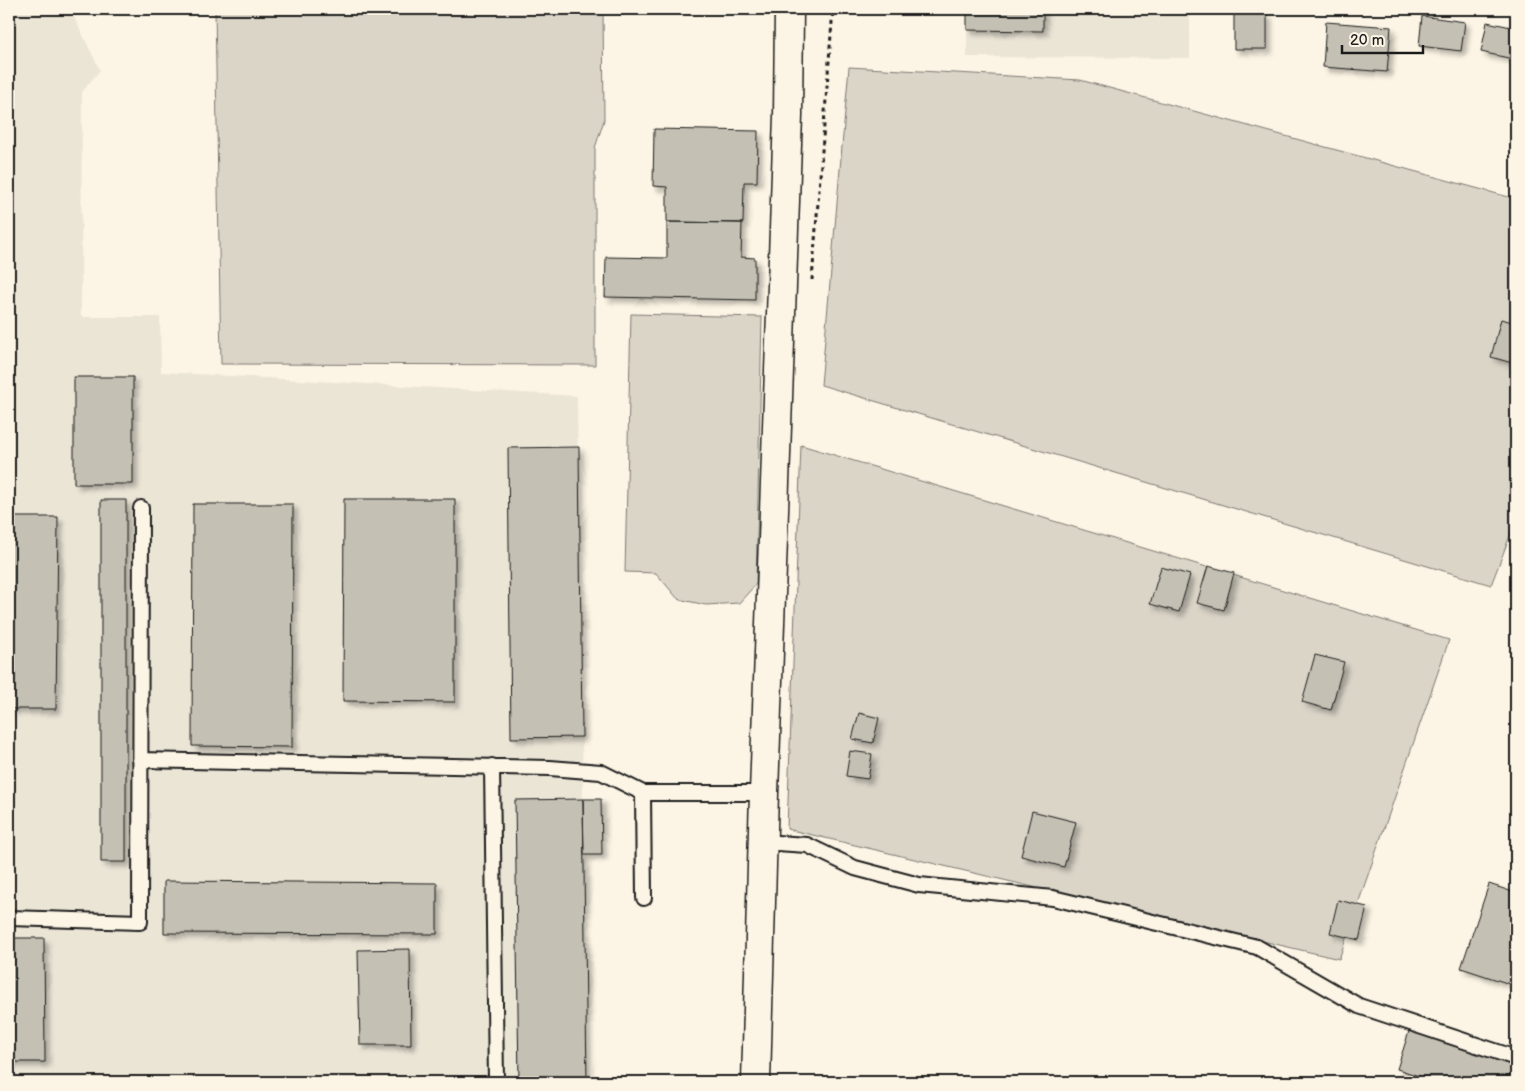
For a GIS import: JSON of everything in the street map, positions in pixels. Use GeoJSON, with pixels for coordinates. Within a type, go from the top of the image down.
{"type":"FeatureCollection","features":[{"type":"Feature","properties":{"kind":"street"},"geometry":{"type":"LineString","coordinates":[[756,1082],[762,842],[788,116],[789,9]]}},
{"type":"Feature","properties":{"kind":"lane"},"geometry":{"type":"LineString","coordinates":[[9,918],[140,922],[141,508]]}},
{"type":"Feature","properties":{"kind":"lane"},"geometry":{"type":"LineString","coordinates":[[140,760],[492,766],[601,772],[643,793],[764,793]]}},
{"type":"Feature","properties":{"kind":"lane"},"geometry":{"type":"LineString","coordinates":[[492,766],[496,1082]]}},
{"type":"Feature","properties":{"kind":"lane"},"geometry":{"type":"LineString","coordinates":[[643,793],[644,898]]}},
{"type":"Feature","properties":{"kind":"lane"},"geometry":{"type":"LineString","coordinates":[[762,842],[807,845],[855,868],[919,884],[1053,898],[1257,947],[1359,1006],[1516,1058]]}},
{"type":"Feature","properties":{"kind":"path"},"geometry":{"type":"LineString","coordinates":[[811,287],[833,9]]}},
{"type":"Feature","properties":{"kind":"shaded area"},"geometry":{"type":"Polygon","coordinates":[[[9,9],[70,9],[100,70],[82,92],[81,317],[160,317],[161,372],[577,396],[587,1082],[9,1082],[9,9]]]}},
{"type":"Feature","properties":{"kind":"shaded area"},"geometry":{"type":"Polygon","coordinates":[[[215,9],[603,9],[604,120],[595,148],[595,365],[221,364],[215,9]]]}},
{"type":"Feature","properties":{"kind":"shaded area"},"geometry":{"type":"Polygon","coordinates":[[[967,9],[1190,9],[1190,58],[967,57],[967,9]]]}},
{"type":"Feature","properties":{"kind":"shaded area"},"geometry":{"type":"Polygon","coordinates":[[[849,67],[1080,80],[1516,199],[1516,520],[1491,585],[821,385],[849,67]]]}},
{"type":"Feature","properties":{"kind":"shaded area"},"geometry":{"type":"Polygon","coordinates":[[[631,314],[762,317],[756,584],[739,603],[706,605],[678,599],[656,573],[625,572],[631,314]]]}},
{"type":"Feature","properties":{"kind":"shaded area"},"geometry":{"type":"Polygon","coordinates":[[[801,445],[1449,640],[1339,959],[787,829],[801,445]]]}},
{"type":"Feature","properties":{"kind":"building"},"geometry":{"type":"Polygon","coordinates":[[[967,9],[1043,9],[1043,31],[967,30],[967,9]]]}},
{"type":"Feature","properties":{"kind":"building"},"geometry":{"type":"Polygon","coordinates":[[[1234,14],[1267,14],[1267,49],[1234,49],[1234,14]]]}},
{"type":"Feature","properties":{"kind":"building"},"geometry":{"type":"Polygon","coordinates":[[[1422,16],[1465,22],[1461,51],[1419,46],[1422,16]]]}},
{"type":"Feature","properties":{"kind":"building"},"geometry":{"type":"Polygon","coordinates":[[[1326,22],[1391,27],[1387,72],[1323,67],[1326,22]]]}},
{"type":"Feature","properties":{"kind":"building"},"geometry":{"type":"Polygon","coordinates":[[[1487,22],[1516,28],[1513,59],[1481,52],[1487,22]]]}},
{"type":"Feature","properties":{"kind":"building"},"geometry":{"type":"Polygon","coordinates":[[[654,129],[758,131],[757,182],[744,182],[743,223],[667,222],[667,187],[653,186],[654,129]]]}},
{"type":"Feature","properties":{"kind":"building"},"geometry":{"type":"Polygon","coordinates":[[[667,222],[742,223],[741,257],[755,258],[755,300],[605,297],[606,257],[667,258],[667,222]]]}},
{"type":"Feature","properties":{"kind":"building"},"geometry":{"type":"Polygon","coordinates":[[[1501,319],[1516,323],[1516,364],[1491,357],[1501,319]]]}},
{"type":"Feature","properties":{"kind":"building"},"geometry":{"type":"Polygon","coordinates":[[[74,377],[133,377],[133,484],[74,484],[74,377]]]}},
{"type":"Feature","properties":{"kind":"building"},"geometry":{"type":"Polygon","coordinates":[[[579,447],[582,737],[511,738],[508,448],[579,447]]]}},
{"type":"Feature","properties":{"kind":"building"},"geometry":{"type":"Polygon","coordinates":[[[344,499],[455,499],[455,702],[343,701],[344,499]]]}},
{"type":"Feature","properties":{"kind":"building"},"geometry":{"type":"Polygon","coordinates":[[[101,500],[126,500],[126,862],[101,862],[101,500]]]}},
{"type":"Feature","properties":{"kind":"building"},"geometry":{"type":"Polygon","coordinates":[[[193,504],[293,504],[292,747],[192,746],[193,504]]]}},
{"type":"Feature","properties":{"kind":"building"},"geometry":{"type":"Polygon","coordinates":[[[9,517],[58,517],[56,709],[9,709],[9,517]]]}},
{"type":"Feature","properties":{"kind":"building"},"geometry":{"type":"Polygon","coordinates":[[[1208,566],[1234,573],[1224,610],[1197,603],[1208,566]]]}},
{"type":"Feature","properties":{"kind":"building"},"geometry":{"type":"Polygon","coordinates":[[[1161,567],[1190,575],[1179,612],[1150,604],[1161,567]]]}},
{"type":"Feature","properties":{"kind":"building"},"geometry":{"type":"Polygon","coordinates":[[[1315,655],[1344,662],[1331,710],[1302,702],[1315,655]]]}},
{"type":"Feature","properties":{"kind":"building"},"geometry":{"type":"Polygon","coordinates":[[[859,713],[879,718],[873,743],[852,739],[859,713]]]}},
{"type":"Feature","properties":{"kind":"building"},"geometry":{"type":"Polygon","coordinates":[[[850,751],[872,754],[868,779],[846,776],[850,751]]]}},
{"type":"Feature","properties":{"kind":"building"},"geometry":{"type":"Polygon","coordinates":[[[583,799],[587,1082],[519,1082],[515,800],[583,799]]]}},
{"type":"Feature","properties":{"kind":"building"},"geometry":{"type":"Polygon","coordinates":[[[583,799],[601,799],[602,855],[584,855],[583,799]]]}},
{"type":"Feature","properties":{"kind":"building"},"geometry":{"type":"Polygon","coordinates":[[[1032,811],[1076,822],[1064,867],[1021,856],[1032,811]]]}},
{"type":"Feature","properties":{"kind":"building"},"geometry":{"type":"Polygon","coordinates":[[[164,881],[437,883],[437,934],[164,933],[164,881]]]}},
{"type":"Feature","properties":{"kind":"building"},"geometry":{"type":"Polygon","coordinates":[[[1489,884],[1516,893],[1516,913],[1512,924],[1516,925],[1516,986],[1461,968],[1489,884]]]}},
{"type":"Feature","properties":{"kind":"building"},"geometry":{"type":"Polygon","coordinates":[[[1338,900],[1367,907],[1359,940],[1330,933],[1338,900]]]}},
{"type":"Feature","properties":{"kind":"building"},"geometry":{"type":"Polygon","coordinates":[[[9,938],[44,938],[45,1062],[9,1062],[9,938]]]}},
{"type":"Feature","properties":{"kind":"building"},"geometry":{"type":"Polygon","coordinates":[[[410,949],[411,1045],[360,1045],[358,950],[410,949]]]}},
{"type":"Feature","properties":{"kind":"building"},"geometry":{"type":"Polygon","coordinates":[[[1410,1028],[1516,1064],[1516,1082],[1438,1082],[1397,1069],[1410,1028]]]}}]}
